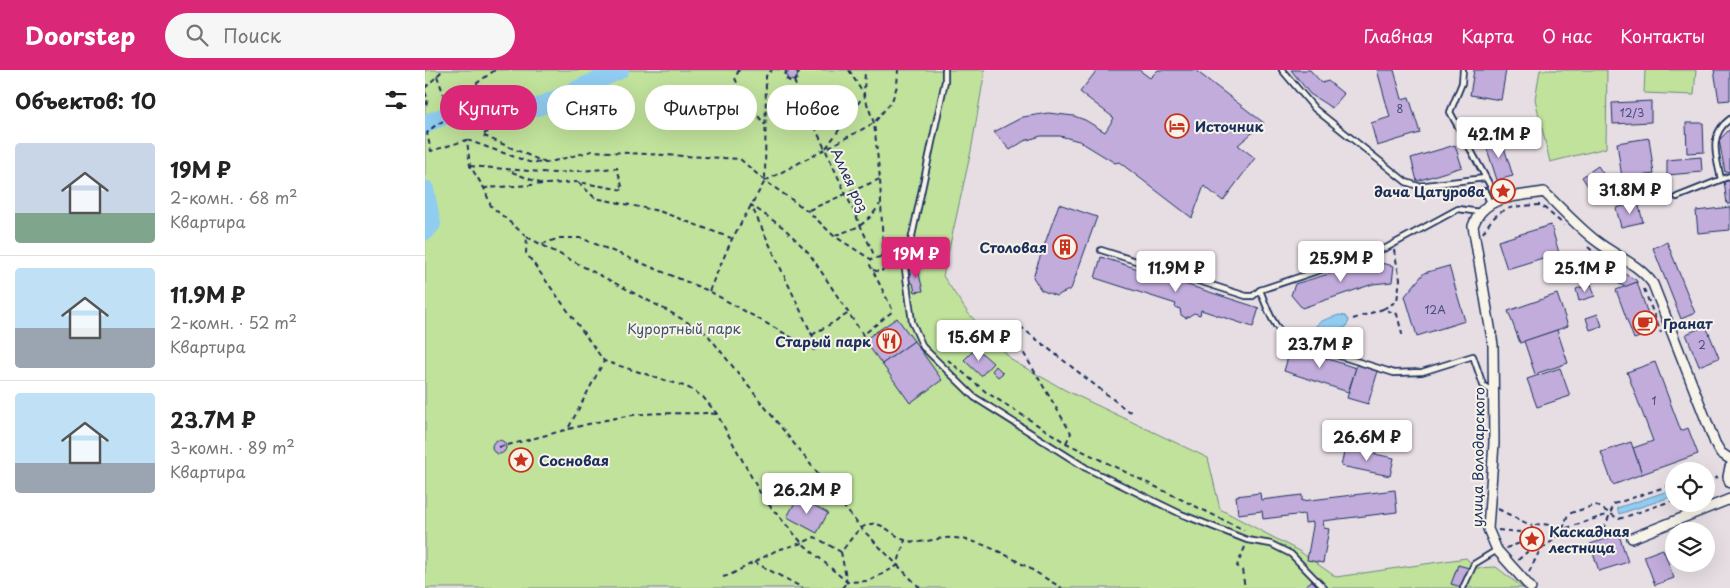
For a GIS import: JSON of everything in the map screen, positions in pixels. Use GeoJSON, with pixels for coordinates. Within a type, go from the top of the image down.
{"type":"FeatureCollection","features":[{"type":"Feature","properties":{"kind":"street"},"geometry":{"type":"LineString","coordinates":[[1480,212],[1495,202],[1544,192],[1593,239],[1604,257],[1637,265],[1653,284],[1715,443],[1721,453],[1730,459]]}},
{"type":"Feature","properties":{"kind":"street","name":"улица Володарского"},"geometry":{"type":"LineString","coordinates":[[1480,212],[1473,226],[1493,345],[1494,443],[1488,529],[1531,588]]}},
{"type":"Feature","properties":{"kind":"street"},"geometry":{"type":"LineString","coordinates":[[1730,467],[1728,477],[1730,482]]}},
{"type":"Feature","properties":{"kind":"street"},"geometry":{"type":"LineString","coordinates":[[1632,538],[1730,500]]}},
{"type":"Feature","properties":{"kind":"lane"},"geometry":{"type":"LineString","coordinates":[[945,70],[945,81],[905,269],[912,322],[923,347],[974,397],[1086,468],[1181,514],[1247,540],[1271,544],[1291,554],[1324,588]]}},
{"type":"Feature","properties":{"kind":"lane"},"geometry":{"type":"LineString","coordinates":[[1282,70],[1315,109],[1406,182],[1419,186],[1485,178]]}},
{"type":"Feature","properties":{"kind":"lane"},"geometry":{"type":"LineString","coordinates":[[1463,70],[1462,83],[1450,112],[1485,178],[1495,202]]}},
{"type":"Feature","properties":{"kind":"lane"},"geometry":{"type":"LineString","coordinates":[[1721,179],[1714,140],[1719,129],[1730,119]]}},
{"type":"Feature","properties":{"kind":"lane"},"geometry":{"type":"LineString","coordinates":[[1677,197],[1730,176]]}},
{"type":"Feature","properties":{"kind":"lane"},"geometry":{"type":"LineString","coordinates":[[1485,191],[1495,202]]}},
{"type":"Feature","properties":{"kind":"lane"},"geometry":{"type":"LineString","coordinates":[[1101,250],[1246,296],[1253,296],[1260,290],[1393,244],[1458,209],[1480,212]]}},
{"type":"Feature","properties":{"kind":"lane"},"geometry":{"type":"LineString","coordinates":[[1260,290],[1271,318],[1281,333],[1289,340],[1394,373],[1422,372],[1473,356],[1483,385],[1494,392]]}},
{"type":"Feature","properties":{"kind":"lane"},"geometry":{"type":"LineString","coordinates":[[1463,588],[1474,564],[1502,547]]}},
{"type":"Feature","properties":{"kind":"path"},"geometry":{"type":"LineString","coordinates":[[425,88],[443,70]]}},
{"type":"Feature","properties":{"kind":"path"},"geometry":{"type":"LineString","coordinates":[[474,85],[495,70]]}},
{"type":"Feature","properties":{"kind":"path"},"geometry":{"type":"LineString","coordinates":[[739,70],[735,78],[742,95],[765,127]]}},
{"type":"Feature","properties":{"kind":"path"},"geometry":{"type":"LineString","coordinates":[[709,291],[731,239],[765,180],[766,76],[772,70]]}},
{"type":"Feature","properties":{"kind":"path"},"geometry":{"type":"LineString","coordinates":[[786,70],[785,78],[791,82],[799,77],[798,70]]}},
{"type":"Feature","properties":{"kind":"path"},"geometry":{"type":"LineString","coordinates":[[849,70],[864,95],[874,123],[880,179],[883,249],[881,257],[885,265],[881,272],[873,270]]}},
{"type":"Feature","properties":{"kind":"path"},"geometry":{"type":"LineString","coordinates":[[824,150],[864,95],[865,70]]}},
{"type":"Feature","properties":{"kind":"path"},"geometry":{"type":"LineString","coordinates":[[765,180],[874,123],[883,114],[891,101],[897,86],[898,70]]}},
{"type":"Feature","properties":{"kind":"path"},"geometry":{"type":"LineString","coordinates":[[437,76],[440,85]]}},
{"type":"Feature","properties":{"kind":"path"},"geometry":{"type":"LineString","coordinates":[[795,81],[796,85]]}},
{"type":"Feature","properties":{"kind":"path"},"geometry":{"type":"LineString","coordinates":[[425,92],[429,98],[425,109]]}},
{"type":"Feature","properties":{"kind":"path"},"geometry":{"type":"LineString","coordinates":[[440,122],[435,124],[427,133],[431,151],[467,140],[529,162],[546,163],[592,151],[740,159],[808,211],[834,236],[872,260]]}},
{"type":"Feature","properties":{"kind":"path"},"geometry":{"type":"LineString","coordinates":[[490,130],[482,134],[546,163]]}},
{"type":"Feature","properties":{"kind":"path","name":"Аллея роз"},"geometry":{"type":"LineString","coordinates":[[816,130],[875,257]]}},
{"type":"Feature","properties":{"kind":"path"},"geometry":{"type":"LineString","coordinates":[[467,140],[471,166],[484,188],[491,206],[527,237],[670,312],[707,334],[861,528],[920,588]]}},
{"type":"Feature","properties":{"kind":"path"},"geometry":{"type":"LineString","coordinates":[[471,166],[510,171],[554,173],[617,168],[623,190],[578,182],[484,188]]}},
{"type":"Feature","properties":{"kind":"path"},"geometry":{"type":"LineString","coordinates":[[510,171],[543,184]]}},
{"type":"Feature","properties":{"kind":"path"},"geometry":{"type":"LineString","coordinates":[[808,211],[880,179]]}},
{"type":"Feature","properties":{"kind":"path"},"geometry":{"type":"LineString","coordinates":[[578,182],[595,198],[659,211],[731,239]]}},
{"type":"Feature","properties":{"kind":"path"},"geometry":{"type":"LineString","coordinates":[[834,236],[861,227],[871,218],[880,204]]}},
{"type":"Feature","properties":{"kind":"path"},"geometry":{"type":"LineString","coordinates":[[751,205],[783,228],[809,253],[863,335],[893,311],[870,265],[875,257],[881,257]]}},
{"type":"Feature","properties":{"kind":"path"},"geometry":{"type":"LineString","coordinates":[[542,244],[560,238],[581,238],[709,291],[814,350],[818,342],[751,205]]}},
{"type":"Feature","properties":{"kind":"path"},"geometry":{"type":"LineString","coordinates":[[1482,240],[1483,233],[1495,214],[1516,206],[1541,205],[1569,230]]}},
{"type":"Feature","properties":{"kind":"path"},"geometry":{"type":"LineString","coordinates":[[527,237],[526,253],[604,361],[687,387],[703,397],[717,414],[763,498],[801,543],[847,582],[869,581],[897,566],[905,540]]}},
{"type":"Feature","properties":{"kind":"path"},"geometry":{"type":"LineString","coordinates":[[1583,243],[1604,257]]}},
{"type":"Feature","properties":{"kind":"path"},"geometry":{"type":"LineString","coordinates":[[1353,319],[1383,309],[1397,301],[1400,279],[1393,244]]}},
{"type":"Feature","properties":{"kind":"path"},"geometry":{"type":"LineString","coordinates":[[885,265],[905,269]]}},
{"type":"Feature","properties":{"kind":"path"},"geometry":{"type":"LineString","coordinates":[[1643,287],[1661,333]]}},
{"type":"Feature","properties":{"kind":"path"},"geometry":{"type":"LineString","coordinates":[[1383,309],[1397,314],[1403,338]]}},
{"type":"Feature","properties":{"kind":"path"},"geometry":{"type":"LineString","coordinates":[[813,335],[849,313]]}},
{"type":"Feature","properties":{"kind":"path"},"geometry":{"type":"LineString","coordinates":[[1066,442],[1071,434],[1011,330],[1017,324],[1128,411],[1135,412]]}},
{"type":"Feature","properties":{"kind":"path"},"geometry":{"type":"LineString","coordinates":[[942,356],[986,392],[1066,442],[1244,530]]}},
{"type":"Feature","properties":{"kind":"path"},"geometry":{"type":"LineString","coordinates":[[568,428],[604,361]]}},
{"type":"Feature","properties":{"kind":"path"},"geometry":{"type":"LineString","coordinates":[[499,447],[568,428],[635,415],[717,414]]}},
{"type":"Feature","properties":{"kind":"path"},"geometry":{"type":"LineString","coordinates":[[1715,479],[1721,477]]}},
{"type":"Feature","properties":{"kind":"path"},"geometry":{"type":"LineString","coordinates":[[1563,530],[1576,538],[1604,529],[1614,504],[1665,487]]}},
{"type":"Feature","properties":{"kind":"path"},"geometry":{"type":"LineString","coordinates":[[1563,530],[1569,514],[1596,505],[1619,519],[1665,503]]}},
{"type":"Feature","properties":{"kind":"path"},"geometry":{"type":"LineString","coordinates":[[1494,512],[1495,507],[1532,526],[1546,524],[1557,531]]}},
{"type":"Feature","properties":{"kind":"path"},"geometry":{"type":"LineString","coordinates":[[1557,531],[1609,514]]}},
{"type":"Feature","properties":{"kind":"path"},"geometry":{"type":"LineString","coordinates":[[841,552],[861,528],[869,524],[879,524],[905,540],[926,541],[952,537],[979,542],[1062,588]]}},
{"type":"Feature","properties":{"kind":"path"},"geometry":{"type":"LineString","coordinates":[[1532,526],[1532,539],[1540,550]]}},
{"type":"Feature","properties":{"kind":"path"},"geometry":{"type":"LineString","coordinates":[[1495,530],[1497,534]]}},
{"type":"Feature","properties":{"kind":"path"},"geometry":{"type":"LineString","coordinates":[[1501,530],[1531,533]]}},
{"type":"Feature","properties":{"kind":"path"},"geometry":{"type":"LineString","coordinates":[[1531,569],[1540,550],[1552,543],[1557,536],[1557,531]]}},
{"type":"Feature","properties":{"kind":"path"},"geometry":{"type":"LineString","coordinates":[[723,577],[777,550],[815,537],[841,552],[848,588]]}},
{"type":"Feature","properties":{"kind":"path"},"geometry":{"type":"LineString","coordinates":[[1502,547],[1532,539]]}},
{"type":"Feature","properties":{"kind":"path"},"geometry":{"type":"LineString","coordinates":[[1245,588],[1242,570],[1237,566],[1247,540]]}},
{"type":"Feature","properties":{"kind":"path"},"geometry":{"type":"LineString","coordinates":[[1520,557],[1535,545]]}},
{"type":"Feature","properties":{"kind":"path"},"geometry":{"type":"LineString","coordinates":[[1502,547],[1511,554]]}},
{"type":"Feature","properties":{"kind":"path"},"geometry":{"type":"LineString","coordinates":[[1517,560],[1531,577]]}},
{"type":"Feature","properties":{"kind":"path"},"geometry":{"type":"LineString","coordinates":[[754,562],[803,588]]}},
{"type":"Feature","properties":{"kind":"path"},"geometry":{"type":"LineString","coordinates":[[842,588],[847,582]]}},
{"type":"Feature","properties":{"kind":"green space","name":"Курортный парк"},"geometry":{"type":"Polygon","coordinates":[[[425,70],[985,70],[971,151],[943,276],[968,313],[1013,361],[1065,390],[1208,458],[1220,509],[1299,551],[1336,577],[1466,558],[1476,568],[1496,567],[1523,588],[425,588],[425,70]]]}},
{"type":"Feature","properties":{"kind":"green space"},"geometry":{"type":"Polygon","coordinates":[[[1540,70],[1607,70],[1606,148],[1550,162],[1535,99],[1540,70]]]}},
{"type":"Feature","properties":{"kind":"green space"},"geometry":{"type":"Polygon","coordinates":[[[1645,70],[1696,70],[1694,95],[1644,93],[1645,70]]]}},
{"type":"Feature","properties":{"kind":"water"},"geometry":{"type":"Polygon","coordinates":[[[1339,315],[1345,316],[1349,321],[1346,327],[1325,335],[1312,332],[1320,322],[1339,315]]]}},
{"type":"Feature","properties":{"kind":"water"},"geometry":{"type":"Polygon","coordinates":[[[1665,492],[1665,499],[1619,514],[1617,508],[1665,492]]]}},
{"type":"Feature","properties":{"kind":"building"},"geometry":{"type":"Polygon","coordinates":[[[790,70],[794,70],[797,75],[796,79],[790,80],[787,77],[787,73],[790,70]]]}},
{"type":"Feature","properties":{"kind":"building"},"geometry":{"type":"Polygon","coordinates":[[[1097,70],[1139,70],[1150,78],[1158,70],[1195,70],[1264,123],[1238,145],[1255,158],[1223,201],[1204,186],[1192,218],[1119,162],[1115,163],[1079,141],[1060,136],[1041,136],[1024,141],[1010,150],[994,132],[1023,117],[1048,113],[1074,116],[1105,132],[1114,118],[1080,92],[1097,70]]]}},
{"type":"Feature","properties":{"kind":"building"},"geometry":{"type":"Polygon","coordinates":[[[1291,70],[1310,70],[1322,83],[1328,81],[1344,94],[1332,108],[1310,94],[1291,70]]]}},
{"type":"Feature","properties":{"kind":"building"},"geometry":{"type":"Polygon","coordinates":[[[1377,70],[1394,70],[1402,99],[1409,97],[1420,133],[1377,146],[1371,123],[1390,117],[1377,70]]]}},
{"type":"Feature","properties":{"kind":"building"},"geometry":{"type":"Polygon","coordinates":[[[1474,70],[1506,70],[1501,100],[1470,95],[1474,70]]]}},
{"type":"Feature","properties":{"kind":"building"},"geometry":{"type":"Polygon","coordinates":[[[1714,70],[1730,70],[1730,100],[1719,101],[1714,70]]]}},
{"type":"Feature","properties":{"kind":"building"},"geometry":{"type":"Polygon","coordinates":[[[1651,101],[1651,122],[1613,124],[1612,103],[1651,101]]]}},
{"type":"Feature","properties":{"kind":"building"},"geometry":{"type":"Polygon","coordinates":[[[1686,123],[1703,123],[1704,152],[1687,153],[1686,123]]]}},
{"type":"Feature","properties":{"kind":"building"},"geometry":{"type":"Polygon","coordinates":[[[1730,129],[1730,171],[1725,172],[1719,140],[1730,129]]]}},
{"type":"Feature","properties":{"kind":"building"},"geometry":{"type":"Polygon","coordinates":[[[1501,138],[1513,176],[1497,180],[1485,143],[1501,138]]]}},
{"type":"Feature","properties":{"kind":"building"},"geometry":{"type":"Polygon","coordinates":[[[1649,138],[1654,174],[1622,178],[1617,143],[1649,138]]]}},
{"type":"Feature","properties":{"kind":"building"},"geometry":{"type":"Polygon","coordinates":[[[1455,145],[1462,167],[1417,181],[1411,158],[1455,145]]]}},
{"type":"Feature","properties":{"kind":"building"},"geometry":{"type":"Polygon","coordinates":[[[1701,157],[1702,172],[1667,175],[1667,160],[1701,157]]]}},
{"type":"Feature","properties":{"kind":"building"},"geometry":{"type":"Polygon","coordinates":[[[1598,166],[1610,184],[1594,195],[1582,177],[1598,166]]]}},
{"type":"Feature","properties":{"kind":"building"},"geometry":{"type":"Polygon","coordinates":[[[1724,181],[1730,181],[1730,204],[1727,204],[1724,181]]]}},
{"type":"Feature","properties":{"kind":"building"},"geometry":{"type":"Polygon","coordinates":[[[1638,202],[1643,222],[1621,227],[1616,208],[1638,202]]]}},
{"type":"Feature","properties":{"kind":"building","name":"Столовая"},"geometry":{"type":"Polygon","coordinates":[[[1059,204],[1097,217],[1071,289],[1056,296],[1041,290],[1033,277],[1059,204]]]}},
{"type":"Feature","properties":{"kind":"building"},"geometry":{"type":"Polygon","coordinates":[[[1730,207],[1730,230],[1698,233],[1696,211],[1730,207]]]}},
{"type":"Feature","properties":{"kind":"building"},"geometry":{"type":"Polygon","coordinates":[[[1551,225],[1559,253],[1507,269],[1498,241],[1551,225]]]}},
{"type":"Feature","properties":{"kind":"building"},"geometry":{"type":"Polygon","coordinates":[[[1667,242],[1695,313],[1681,319],[1653,248],[1667,242]]]}},
{"type":"Feature","properties":{"kind":"building"},"geometry":{"type":"Polygon","coordinates":[[[1101,257],[1259,308],[1253,327],[1201,310],[1200,315],[1194,313],[1186,318],[1181,315],[1180,309],[1175,307],[1176,304],[1095,278],[1101,257]]]}},
{"type":"Feature","properties":{"kind":"building"},"geometry":{"type":"Polygon","coordinates":[[[1372,261],[1394,266],[1392,282],[1373,284],[1302,308],[1291,295],[1295,284],[1372,261]]]}},
{"type":"Feature","properties":{"kind":"building"},"geometry":{"type":"Polygon","coordinates":[[[1604,263],[1637,282],[1625,287],[1598,272],[1604,263]]]}},
{"type":"Feature","properties":{"kind":"building"},"geometry":{"type":"Polygon","coordinates":[[[917,265],[923,291],[915,292],[913,283],[910,283],[909,267],[917,265]]]}},
{"type":"Feature","properties":{"kind":"building"},"geometry":{"type":"Polygon","coordinates":[[[1449,266],[1465,321],[1417,336],[1405,296],[1424,273],[1449,266]]]}},
{"type":"Feature","properties":{"kind":"building"},"geometry":{"type":"Polygon","coordinates":[[[1637,282],[1654,332],[1634,339],[1616,290],[1637,282]]]}},
{"type":"Feature","properties":{"kind":"building"},"geometry":{"type":"Polygon","coordinates":[[[1591,284],[1595,296],[1579,301],[1576,289],[1591,284]]]}},
{"type":"Feature","properties":{"kind":"building"},"geometry":{"type":"Polygon","coordinates":[[[1557,294],[1568,326],[1520,343],[1508,311],[1557,294]]]}},
{"type":"Feature","properties":{"kind":"building"},"geometry":{"type":"Polygon","coordinates":[[[1598,314],[1602,326],[1590,330],[1586,318],[1598,314]]]}},
{"type":"Feature","properties":{"kind":"building","name":"Старый парк"},"geometry":{"type":"Polygon","coordinates":[[[897,318],[914,341],[882,364],[864,340],[897,318]]]}},
{"type":"Feature","properties":{"kind":"building"},"geometry":{"type":"Polygon","coordinates":[[[1706,326],[1719,358],[1699,366],[1686,334],[1706,326]]]}},
{"type":"Feature","properties":{"kind":"building"},"geometry":{"type":"Polygon","coordinates":[[[1557,330],[1568,363],[1535,374],[1524,341],[1557,330]]]}},
{"type":"Feature","properties":{"kind":"building"},"geometry":{"type":"Polygon","coordinates":[[[914,341],[942,380],[910,403],[882,364],[914,341]]]}},
{"type":"Feature","properties":{"kind":"building"},"geometry":{"type":"Polygon","coordinates":[[[1291,347],[1356,368],[1348,392],[1284,371],[1291,347]]]}},
{"type":"Feature","properties":{"kind":"building"},"geometry":{"type":"Polygon","coordinates":[[[976,348],[993,363],[981,376],[964,360],[976,348]]]}},
{"type":"Feature","properties":{"kind":"building"},"geometry":{"type":"Polygon","coordinates":[[[1655,362],[1681,431],[1688,428],[1698,454],[1676,462],[1665,462],[1665,466],[1642,474],[1633,448],[1653,441],[1627,372],[1655,362]]]}},
{"type":"Feature","properties":{"kind":"building"},"geometry":{"type":"Polygon","coordinates":[[[1357,364],[1378,371],[1368,404],[1347,398],[1357,364]]]}},
{"type":"Feature","properties":{"kind":"building"},"geometry":{"type":"Polygon","coordinates":[[[996,366],[1003,373],[998,377],[992,371],[996,366]]]}},
{"type":"Feature","properties":{"kind":"building"},"geometry":{"type":"Polygon","coordinates":[[[1560,368],[1570,396],[1537,407],[1527,379],[1560,368]]]}},
{"type":"Feature","properties":{"kind":"building"},"geometry":{"type":"Polygon","coordinates":[[[499,440],[504,442],[506,447],[504,452],[499,454],[494,452],[492,447],[494,442],[499,440]]]}},
{"type":"Feature","properties":{"kind":"building"},"geometry":{"type":"Polygon","coordinates":[[[1631,442],[1642,474],[1613,485],[1601,452],[1631,442]]]}},
{"type":"Feature","properties":{"kind":"building"},"geometry":{"type":"Polygon","coordinates":[[[1345,448],[1394,458],[1390,476],[1341,466],[1345,448]]]}},
{"type":"Feature","properties":{"kind":"building"},"geometry":{"type":"Polygon","coordinates":[[[1395,490],[1397,512],[1323,521],[1324,528],[1329,529],[1323,563],[1307,560],[1313,522],[1305,523],[1304,514],[1263,519],[1262,511],[1238,514],[1236,496],[1260,493],[1261,500],[1302,495],[1302,501],[1395,490]]]}},
{"type":"Feature","properties":{"kind":"building"},"geometry":{"type":"Polygon","coordinates":[[[798,497],[828,513],[817,533],[787,517],[798,497]]]}},
{"type":"Feature","properties":{"kind":"building"},"geometry":{"type":"Polygon","coordinates":[[[1619,535],[1628,562],[1599,571],[1590,544],[1619,535]]]}},
{"type":"Feature","properties":{"kind":"building"},"geometry":{"type":"Polygon","coordinates":[[[1663,549],[1665,554],[1665,572],[1672,572],[1674,578],[1655,585],[1644,556],[1663,549]]]}},
{"type":"Feature","properties":{"kind":"building"},"geometry":{"type":"Polygon","coordinates":[[[1458,565],[1469,568],[1461,587],[1451,584],[1458,565]]]}},
{"type":"Feature","properties":{"kind":"building"},"geometry":{"type":"Polygon","coordinates":[[[1313,580],[1319,588],[1302,588],[1313,580]]]}},
{"type":"Feature","properties":{"kind":"waterway"},"geometry":{"type":"LineString","coordinates":[[425,126],[429,122],[477,104],[538,107],[620,70]]}},
{"type":"Feature","properties":{"kind":"waterway"},"geometry":{"type":"LineString","coordinates":[[425,189],[432,224],[425,232]]}},
{"type":"Feature","properties":{"kind":"place","name":"Источник"},"geometry":{"type":"Point","coordinates":[1177,126]}},
{"type":"Feature","properties":{"kind":"place","name":"дача Цатурова"},"geometry":{"type":"Point","coordinates":[1503,191]}},
{"type":"Feature","properties":{"kind":"place","name":"Столовая"},"geometry":{"type":"Point","coordinates":[1065,247]}},
{"type":"Feature","properties":{"kind":"place","name":"Гранат"},"geometry":{"type":"Point","coordinates":[1645,323]}},
{"type":"Feature","properties":{"kind":"place","name":"Старый парк"},"geometry":{"type":"Point","coordinates":[889,341]}},
{"type":"Feature","properties":{"kind":"place","name":"Сосновая"},"geometry":{"type":"Point","coordinates":[521,460]}},
{"type":"Feature","properties":{"kind":"place","name":"Каскадная лестница"},"geometry":{"type":"Point","coordinates":[1532,539]}}]}
